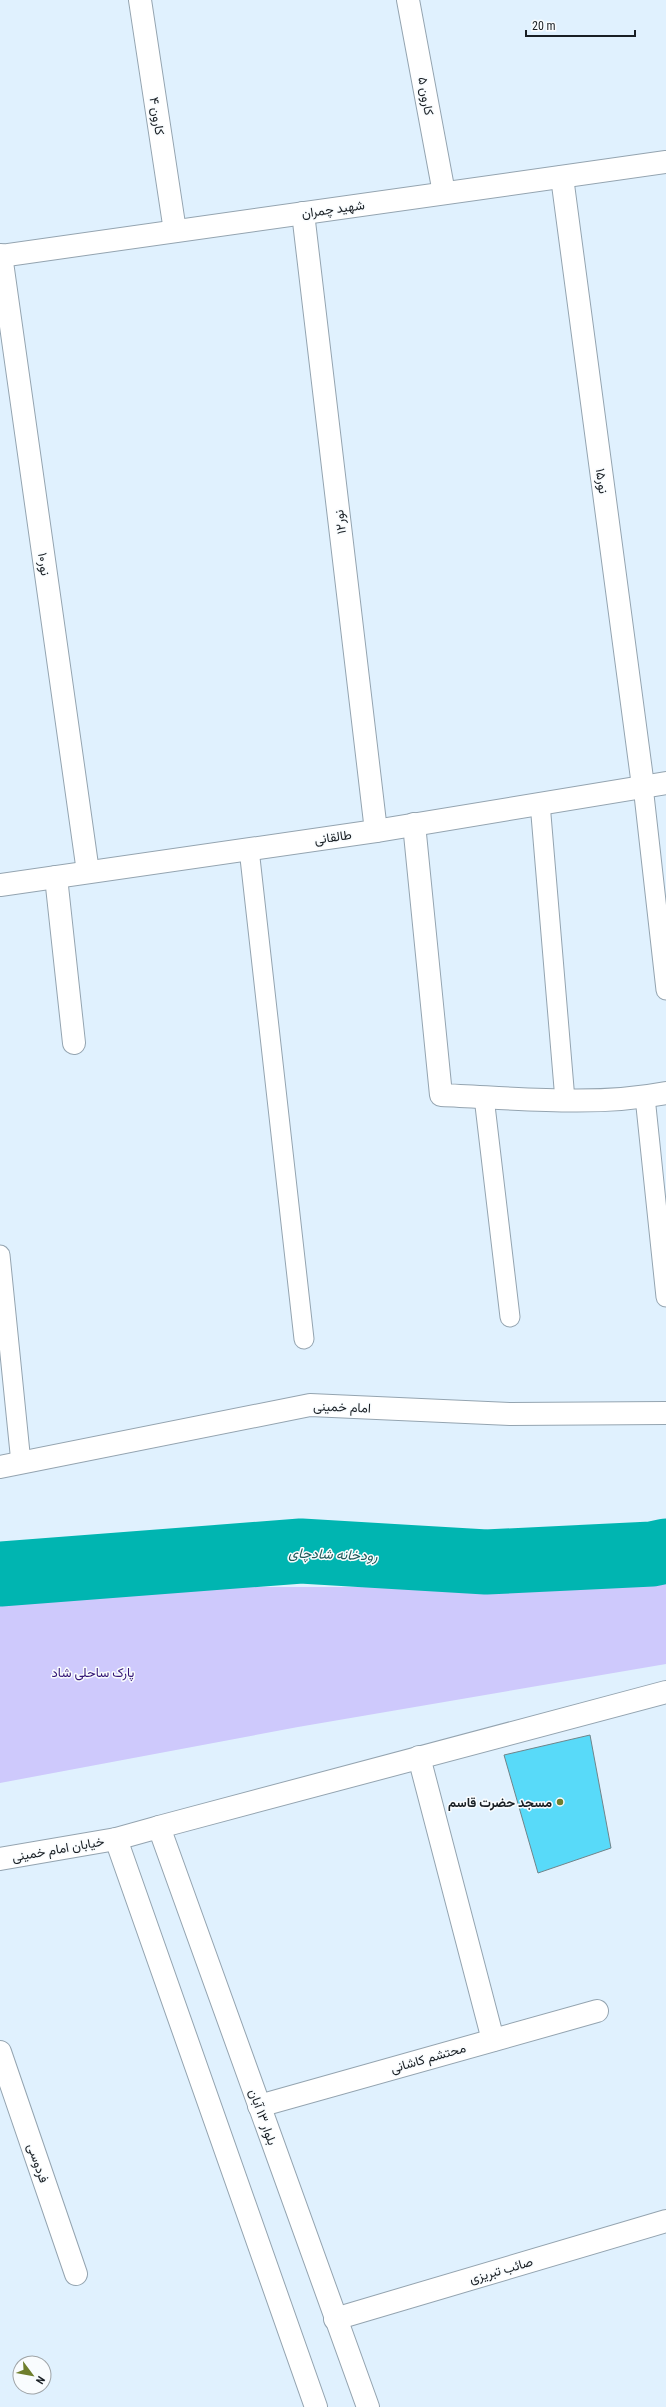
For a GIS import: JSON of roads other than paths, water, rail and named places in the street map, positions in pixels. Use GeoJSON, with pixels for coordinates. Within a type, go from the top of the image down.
{"type":"FeatureCollection","features":[{"type":"Feature","properties":{"kind":"street","name":"کارون ۴"},"geometry":{"type":"LineString","coordinates":[[140,0],[174,231]]}},
{"type":"Feature","properties":{"kind":"street","name":"کارون ۵"},"geometry":{"type":"LineString","coordinates":[[408,0],[444,193]]}},
{"type":"Feature","properties":{"kind":"street","name":"شهید چمران"},"geometry":{"type":"LineString","coordinates":[[0,255],[666,162]]}},
{"type":"Feature","properties":{"kind":"street","name":"نور۱۵"},"geometry":{"type":"LineString","coordinates":[[562,177],[643,786]]}},
{"type":"Feature","properties":{"kind":"street","name":"نور۱۲"},"geometry":{"type":"LineString","coordinates":[[303,213],[376,831]]}},
{"type":"Feature","properties":{"kind":"street","name":"نور۱۰"},"geometry":{"type":"LineString","coordinates":[[0,255],[88,872]]}},
{"type":"Feature","properties":{"kind":"street","name":"طالقانی"},"geometry":{"type":"LineString","coordinates":[[0,885],[376,831],[666,783]]}},
{"type":"Feature","properties":{"kind":"street"},"geometry":{"type":"LineString","coordinates":[[414,824],[441,1095],[565,1100],[656,1095]]}},
{"type":"Feature","properties":{"kind":"street"},"geometry":{"type":"LineString","coordinates":[[56,877],[74,1043]]}},
{"type":"Feature","properties":{"kind":"street","name":"امام خمینی"},"geometry":{"type":"LineString","coordinates":[[0,1468],[310,1405],[510,1414],[666,1413]]}},
{"type":"Feature","properties":{"kind":"street","name":"خیابان امام خمینی"},"geometry":{"type":"LineString","coordinates":[[0,1859],[116,1839],[666,1692]]}},
{"type":"Feature","properties":{"kind":"street"},"geometry":{"type":"LineString","coordinates":[[419,1758],[493,2040]]}},
{"type":"Feature","properties":{"kind":"street","name":"بلوار ۱۳ آبان"},"geometry":{"type":"LineString","coordinates":[[159,1827],[335,2319],[368,2407]]}},
{"type":"Feature","properties":{"kind":"street"},"geometry":{"type":"LineString","coordinates":[[116,1839],[316,2407]]}},
{"type":"Feature","properties":{"kind":"street","name":"محتشم کاشانی"},"geometry":{"type":"LineString","coordinates":[[259,2106],[597,2011]]}},
{"type":"Feature","properties":{"kind":"street","name":"فردوسی"},"geometry":{"type":"LineString","coordinates":[[0,2052],[76,2274]]}},
{"type":"Feature","properties":{"kind":"street","name":"صائب تبریزی"},"geometry":{"type":"LineString","coordinates":[[335,2319],[666,2222]]}},
{"type":"Feature","properties":{"kind":"lane"},"geometry":{"type":"LineString","coordinates":[[643,786],[666,990]]}},
{"type":"Feature","properties":{"kind":"lane"},"geometry":{"type":"LineString","coordinates":[[540,803],[565,1100]]}},
{"type":"Feature","properties":{"kind":"lane"},"geometry":{"type":"LineString","coordinates":[[249,849],[304,1338]]}},
{"type":"Feature","properties":{"kind":"lane"},"geometry":{"type":"LineString","coordinates":[[656,1095],[666,1297]]}},
{"type":"Feature","properties":{"kind":"lane"},"geometry":{"type":"LineString","coordinates":[[484,1097],[510,1316]]}},
{"type":"Feature","properties":{"kind":"lane"},"geometry":{"type":"LineString","coordinates":[[0,1255],[21,1463]]}},
{"type":"Feature","properties":{"kind":"waterway","name":"رودخانه شادچای"},"geometry":{"type":"LineString","coordinates":[[0,1574],[301,1551],[486,1562],[652,1554],[666,1551]]}},
{"type":"Feature","properties":{"kind":"place","name":"مسجد حضرت قاسم"},"geometry":{"type":"Point","coordinates":[560,1802]}},
{"type":"Feature","properties":{"kind":"park label","name":"پارک ساحلی شاد"},"geometry":{"type":"Point","coordinates":[93,1672]}}]}
